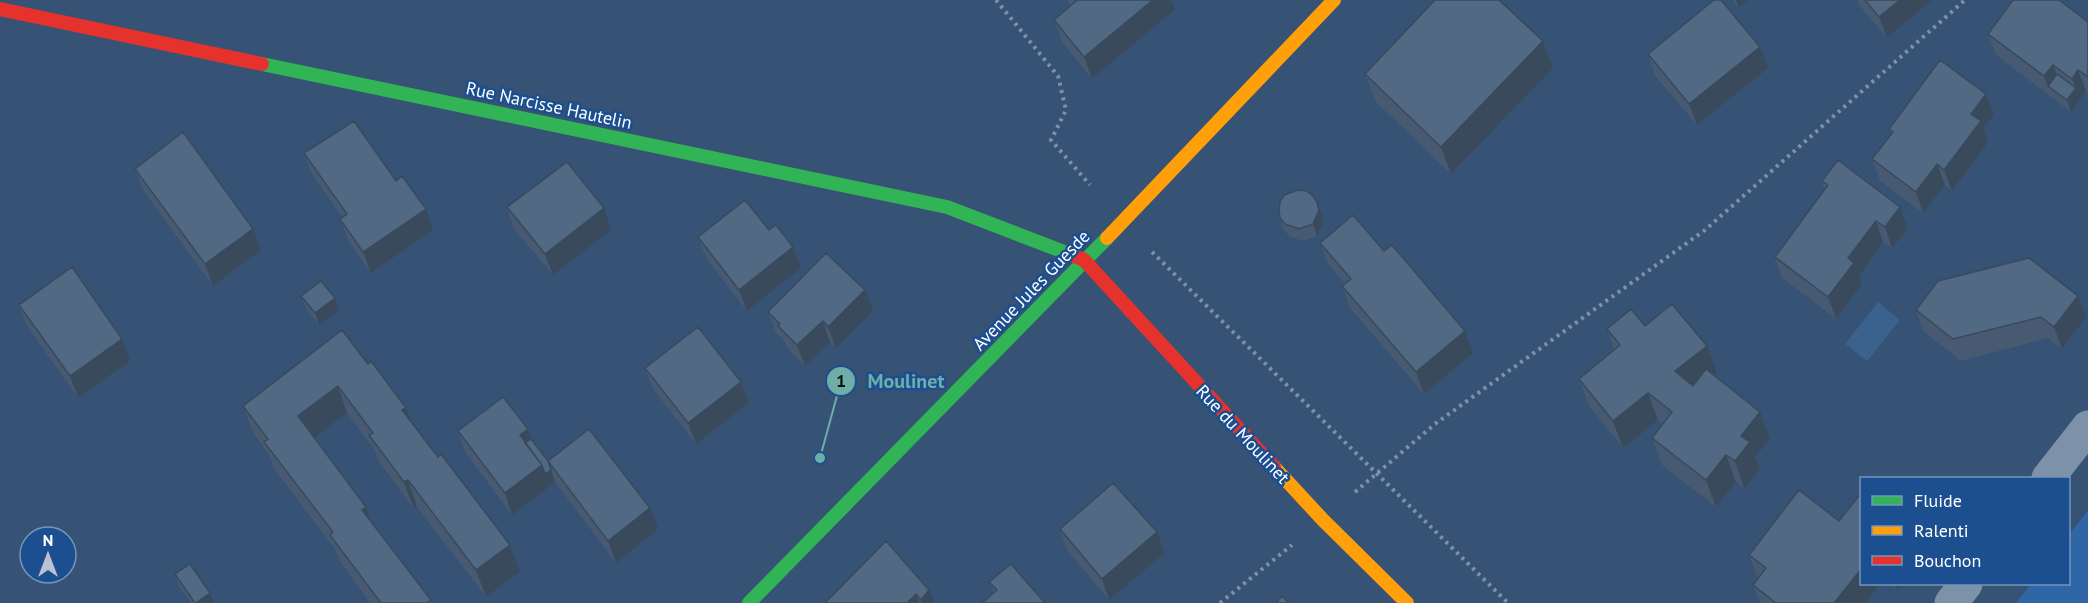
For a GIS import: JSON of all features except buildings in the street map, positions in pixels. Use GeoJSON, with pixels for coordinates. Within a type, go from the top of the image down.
{"type":"FeatureCollection","features":[{"type":"Feature","properties":{"kind":"street","name":"Avenue Jules Guesde"},"geometry":{"type":"LineString","coordinates":[[749,603],[878,469],[1120,226],[1334,0]]}},
{"type":"Feature","properties":{"kind":"street","name":"Rue Narcisse Hautelin"},"geometry":{"type":"LineString","coordinates":[[0,9],[947,207],[1084,260]]}},
{"type":"Feature","properties":{"kind":"street","name":"Rue du Moulinet"},"geometry":{"type":"LineString","coordinates":[[1084,260],[1323,520],[1407,603]]}},
{"type":"Feature","properties":{"kind":"street"},"geometry":{"type":"LineString","coordinates":[[2049,477],[2088,427]]}},
{"type":"Feature","properties":{"kind":"street"},"geometry":{"type":"LineString","coordinates":[[1951,603],[1965,585]]}},
{"type":"Feature","properties":{"kind":"path"},"geometry":{"type":"LineString","coordinates":[[996,0],[1058,76],[1066,110],[1052,140],[1090,185]]}},
{"type":"Feature","properties":{"kind":"path"},"geometry":{"type":"LineString","coordinates":[[1220,603],[1323,520],[1435,424],[1705,230],[1965,0]]}},
{"type":"Feature","properties":{"kind":"path"},"geometry":{"type":"LineString","coordinates":[[1151,252],[1508,603]]}},
{"type":"Feature","properties":{"kind":"shaded area"},"geometry":{"type":"Polygon","coordinates":[[[1878,302],[1900,320],[1867,361],[1845,344],[1878,302]]]}},
{"type":"Feature","properties":{"kind":"shaded area"},"geometry":{"type":"Polygon","coordinates":[[[2088,510],[2088,603],[2016,603],[2030,585],[2070,585],[2070,534],[2088,510]]]}},
{"type":"Feature","properties":{"kind":"traffic: fast"},"geometry":{"type":"LineString","coordinates":[[262,64],[947,207],[1072,255]]}},
{"type":"Feature","properties":{"kind":"traffic: fast"},"geometry":{"type":"LineString","coordinates":[[749,603],[1107,238]]}},
{"type":"Feature","properties":{"kind":"traffic: slow"},"geometry":{"type":"LineString","coordinates":[[1107,238],[1334,0]]}},
{"type":"Feature","properties":{"kind":"traffic: slow"},"geometry":{"type":"LineString","coordinates":[[1274,467],[1323,520],[1407,603]]}},
{"type":"Feature","properties":{"kind":"traffic: jam"},"geometry":{"type":"LineString","coordinates":[[0,9],[262,64]]}},
{"type":"Feature","properties":{"kind":"traffic: jam"},"geometry":{"type":"LineString","coordinates":[[1072,255],[1084,260],[1274,467]]}},
{"type":"Feature","properties":{"kind":"place","name":"Moulinet"},"geometry":{"type":"Point","coordinates":[820,458]}}]}
